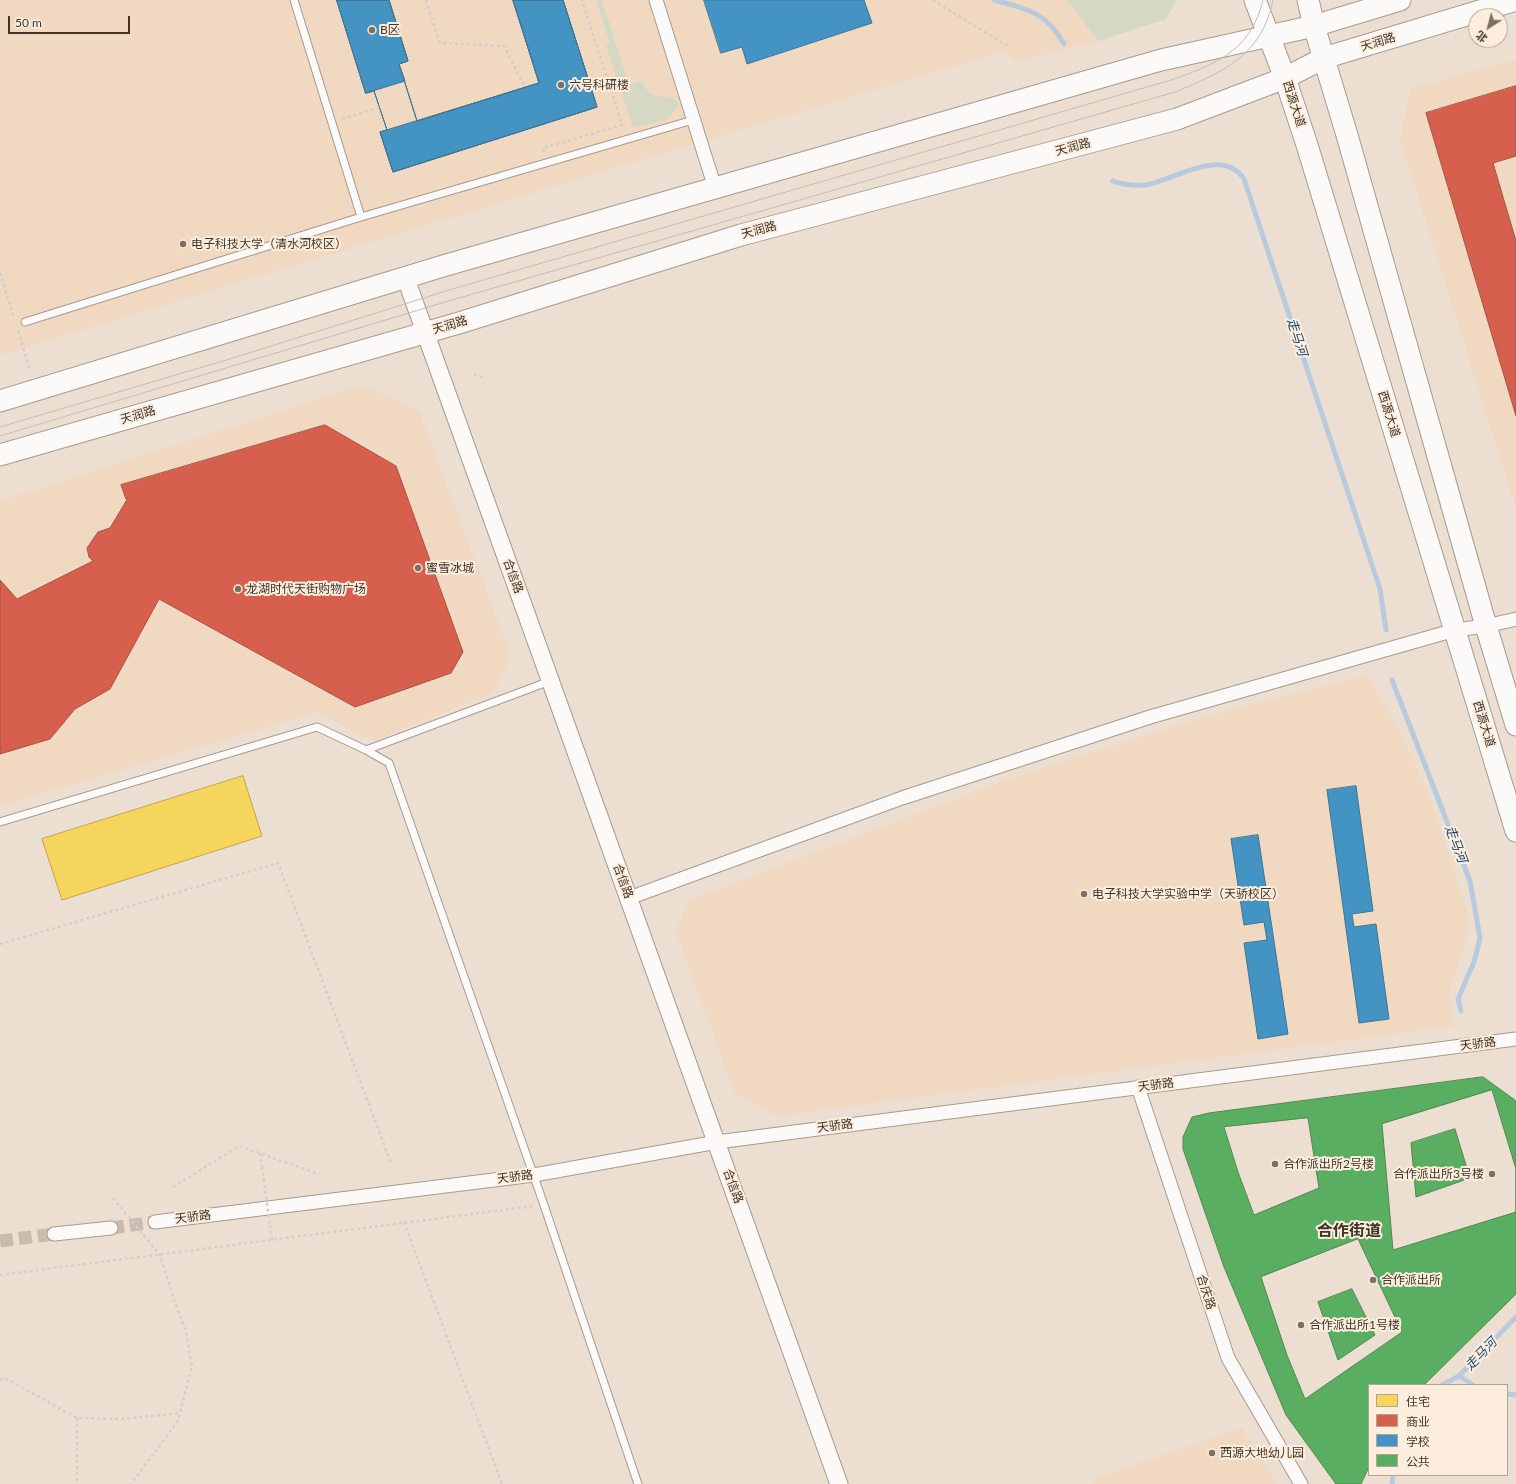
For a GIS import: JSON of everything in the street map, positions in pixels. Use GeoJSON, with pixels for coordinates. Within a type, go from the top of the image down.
{"type":"FeatureCollection","features":[{"type":"Feature","properties":{"kind":"main road","name":"西源大道"},"geometry":{"type":"LineString","coordinates":[[1255,0],[1285,78],[1456,630],[1516,831]]}},
{"type":"Feature","properties":{"kind":"main road"},"geometry":{"type":"LineString","coordinates":[[1308,0],[1314,26],[1486,626],[1516,725]]}},
{"type":"Feature","properties":{"kind":"main road"},"geometry":{"type":"LineString","coordinates":[[0,401],[715,188],[1161,60],[1314,26],[1400,0]]}},
{"type":"Feature","properties":{"kind":"main road","name":"天润路"},"geometry":{"type":"LineString","coordinates":[[0,455],[466,320],[741,235],[1177,119],[1285,78],[1324,58],[1516,0]]}},
{"type":"Feature","properties":{"kind":"street"},"geometry":{"type":"LineString","coordinates":[[656,0],[715,188]]}},
{"type":"Feature","properties":{"kind":"street","name":"合信路"},"geometry":{"type":"LineString","coordinates":[[406,279],[839,1484]]}},
{"type":"Feature","properties":{"kind":"street"},"geometry":{"type":"LineString","coordinates":[[629,898],[902,798],[1142,719],[1456,630],[1486,626],[1516,619]]}},
{"type":"Feature","properties":{"kind":"street","name":"天骄路"},"geometry":{"type":"LineString","coordinates":[[155,1222],[534,1175],[717,1142],[1516,1039]]}},
{"type":"Feature","properties":{"kind":"street","name":"合庆路"},"geometry":{"type":"LineString","coordinates":[[1138,1087],[1228,1358],[1301,1484]]}},
{"type":"Feature","properties":{"kind":"street"},"geometry":{"type":"LineString","coordinates":[[54,1234],[111,1228]]}},
{"type":"Feature","properties":{"kind":"lane"},"geometry":{"type":"LineString","coordinates":[[294,0],[361,217]]}},
{"type":"Feature","properties":{"kind":"lane"},"geometry":{"type":"LineString","coordinates":[[25,322],[361,217],[693,120]]}},
{"type":"Feature","properties":{"kind":"lane"},"geometry":{"type":"LineString","coordinates":[[366,750],[551,681]]}},
{"type":"Feature","properties":{"kind":"lane"},"geometry":{"type":"LineString","coordinates":[[0,822],[317,727],[366,750],[389,763],[534,1175],[638,1484]]}},
{"type":"Feature","properties":{"kind":"path"},"geometry":{"type":"LineString","coordinates":[[426,0],[440,43],[504,46],[525,87]]}},
{"type":"Feature","properties":{"kind":"path"},"geometry":{"type":"LineString","coordinates":[[547,163],[543,148],[622,125],[582,0]]}},
{"type":"Feature","properties":{"kind":"path"},"geometry":{"type":"LineString","coordinates":[[933,0],[1009,47]]}},
{"type":"Feature","properties":{"kind":"path"},"geometry":{"type":"LineString","coordinates":[[332,122],[380,107]]}},
{"type":"Feature","properties":{"kind":"path"},"geometry":{"type":"LineString","coordinates":[[474,374],[484,378]]}},
{"type":"Feature","properties":{"kind":"path"},"geometry":{"type":"LineString","coordinates":[[0,944],[278,863],[391,1163]]}},
{"type":"Feature","properties":{"kind":"path"},"geometry":{"type":"LineString","coordinates":[[173,1187],[239,1146],[319,1174]]}},
{"type":"Feature","properties":{"kind":"path"},"geometry":{"type":"LineString","coordinates":[[260,1153],[272,1240]]}},
{"type":"Feature","properties":{"kind":"path"},"geometry":{"type":"LineString","coordinates":[[113,1198],[160,1255],[175,1304],[186,1331],[192,1366],[178,1421],[131,1484]]}},
{"type":"Feature","properties":{"kind":"path"},"geometry":{"type":"LineString","coordinates":[[0,1275],[544,1204]]}},
{"type":"Feature","properties":{"kind":"path"},"geometry":{"type":"LineString","coordinates":[[404,1222],[502,1484]]}},
{"type":"Feature","properties":{"kind":"path"},"geometry":{"type":"LineString","coordinates":[[0,1380],[5,1378],[77,1418],[122,1419],[180,1413]]}},
{"type":"Feature","properties":{"kind":"path"},"geometry":{"type":"LineString","coordinates":[[77,1418],[77,1484]]}},
{"type":"Feature","properties":{"kind":"shaded area","name":"电子科技大学（清水河校区）"},"geometry":{"type":"Polygon","coordinates":[[[0,0],[1067,0],[1098,41],[1016,62],[1005,51],[700,142],[0,355],[0,0]]]}},
{"type":"Feature","properties":{"kind":"shaded area"},"geometry":{"type":"Polygon","coordinates":[[[1516,60],[1516,508],[1400,139],[1411,88],[1516,60]]]}},
{"type":"Feature","properties":{"kind":"shaded area"},"geometry":{"type":"Polygon","coordinates":[[[363,385],[419,411],[511,657],[493,693],[372,741],[318,712],[0,806],[0,501],[363,385]]]}},
{"type":"Feature","properties":{"kind":"shaded area","name":"电子科技大学实验中学（天骄校区）"},"geometry":{"type":"Polygon","coordinates":[[[1367,675],[1398,728],[1426,787],[1467,911],[1469,928],[1462,955],[1449,992],[1453,1026],[777,1116],[735,1093],[675,931],[690,900],[1001,782],[1193,720],[1367,675]]]}},
{"type":"Feature","properties":{"kind":"shaded area","name":"西源大地幼儿园"},"geometry":{"type":"Polygon","coordinates":[[[1242,1428],[1276,1484],[1095,1484],[1093,1479],[1242,1428]]]}},
{"type":"Feature","properties":{"kind":"green space"},"geometry":{"type":"Polygon","coordinates":[[[596,0],[602,0],[629,85],[642,81],[645,88],[653,95],[666,96],[677,101],[678,107],[665,120],[633,128],[606,45],[610,44],[596,0]]]}},
{"type":"Feature","properties":{"kind":"green space"},"geometry":{"type":"Polygon","coordinates":[[[1067,0],[1177,0],[1166,19],[1098,41],[1067,0]]]}},
{"type":"Feature","properties":{"kind":"building: 住宅"},"geometry":{"type":"Polygon","coordinates":[[[243,776],[262,836],[62,900],[42,839],[243,776]]]}},
{"type":"Feature","properties":{"kind":"building: 商业"},"geometry":{"type":"Polygon","coordinates":[[[1516,86],[1516,156],[1493,163],[1516,241],[1516,416],[1426,113],[1516,86]]]}},
{"type":"Feature","properties":{"kind":"building: 商业","name":"龙湖时代天街购物广场"},"geometry":{"type":"Polygon","coordinates":[[[325,425],[396,466],[463,652],[451,673],[355,707],[159,599],[110,689],[75,709],[50,739],[0,754],[0,580],[17,599],[93,561],[89,557],[87,548],[98,532],[110,528],[128,498],[126,499],[121,485],[325,425]]]}},
{"type":"Feature","properties":{"kind":"building: 学校","name":"六号科研楼"},"geometry":{"type":"Polygon","coordinates":[[[337,0],[389,0],[408,61],[399,64],[417,121],[539,83],[513,0],[563,0],[597,107],[393,172],[380,132],[387,130],[374,91],[366,93],[337,0]]]}},
{"type":"Feature","properties":{"kind":"building: 学校","name":"六号科研楼"},"geometry":{"type":"Polygon","coordinates":[[[337,0],[389,0],[408,61],[399,64],[417,121],[539,83],[513,0],[563,0],[597,107],[393,172],[380,132],[387,130],[374,91],[366,93],[337,0]]]}},
{"type":"Feature","properties":{"kind":"building: 学校","name":"B区"},"geometry":{"type":"Polygon","coordinates":[[[337,0],[389,0],[408,61],[399,64],[405,81],[366,93],[337,0]]]}},
{"type":"Feature","properties":{"kind":"building: 学校","name":"六号科研楼"},"geometry":{"type":"Polygon","coordinates":[[[513,0],[563,0],[597,107],[393,172],[380,132],[539,83],[513,0]]]}},
{"type":"Feature","properties":{"kind":"building: 学校"},"geometry":{"type":"Polygon","coordinates":[[[704,0],[864,0],[872,23],[747,64],[742,47],[721,53],[704,0]]]}},
{"type":"Feature","properties":{"kind":"building: 学校"},"geometry":{"type":"Polygon","coordinates":[[[1356,786],[1373,911],[1352,914],[1354,927],[1376,924],[1389,1019],[1359,1023],[1327,790],[1356,786]]]}},
{"type":"Feature","properties":{"kind":"building: 学校"},"geometry":{"type":"Polygon","coordinates":[[[1258,835],[1288,1034],[1258,1039],[1244,943],[1267,940],[1264,922],[1244,925],[1231,839],[1258,835]]]}},
{"type":"Feature","properties":{"kind":"building: 公共","name":"合作派出所"},"geometry":{"type":"Polygon","coordinates":[[[1483,1077],[1515,1100],[1516,1294],[1425,1384],[1368,1384],[1368,1469],[1361,1484],[1336,1484],[1286,1415],[1224,1267],[1183,1149],[1183,1137],[1192,1117],[1209,1113],[1483,1077]]]}},
{"type":"Feature","properties":{"kind":"building: 公共","name":"合作派出所3号楼"},"geometry":{"type":"Polygon","coordinates":[[[1492,1090],[1516,1169],[1516,1212],[1393,1250],[1382,1124],[1492,1090]],[[1455,1129],[1411,1143],[1416,1197],[1470,1178],[1455,1129]]]}},
{"type":"Feature","properties":{"kind":"building: 公共","name":"合作派出所2号楼"},"geometry":{"type":"Polygon","coordinates":[[[1308,1118],[1319,1188],[1254,1215],[1238,1172],[1224,1127],[1308,1118]]]}},
{"type":"Feature","properties":{"kind":"building: 公共","name":"合作派出所1号楼"},"geometry":{"type":"Polygon","coordinates":[[[1358,1239],[1402,1332],[1305,1399],[1287,1355],[1261,1277],[1358,1239]],[[1352,1289],[1318,1302],[1338,1360],[1375,1335],[1352,1289]]]}},
{"type":"Feature","properties":{"kind":"waterway","name":"走马河"},"geometry":{"type":"LineString","coordinates":[[994,0],[1026,9],[1043,18],[1057,33],[1064,44]]}},
{"type":"Feature","properties":{"kind":"waterway","name":"走马河"},"geometry":{"type":"LineString","coordinates":[[1113,181],[1129,185],[1146,185],[1184,172],[1211,165],[1223,165],[1235,170],[1244,179],[1380,589],[1386,630]]}},
{"type":"Feature","properties":{"kind":"waterway","name":"走马河"},"geometry":{"type":"LineString","coordinates":[[1392,680],[1470,881],[1480,938],[1474,962],[1458,999],[1461,1011]]}},
{"type":"Feature","properties":{"kind":"waterway","name":"走马河"},"geometry":{"type":"LineString","coordinates":[[1444,1384],[1459,1376],[1516,1317]]}},
{"type":"Feature","properties":{"kind":"waterway"},"geometry":{"type":"LineString","coordinates":[[1459,1376],[1471,1384]]}},
{"type":"Feature","properties":{"kind":"waterway"},"geometry":{"type":"LineString","coordinates":[[1508,1394],[1516,1395]]}},
{"type":"Feature","properties":{"kind":"waterway","name":"走马河"},"geometry":{"type":"LineString","coordinates":[[1392,1484],[1393,1476]]}},
{"type":"Feature","properties":{"kind":"tunnel"},"geometry":{"type":"LineString","coordinates":[[111,1228],[155,1222]]}},
{"type":"Feature","properties":{"kind":"tunnel"},"geometry":{"type":"LineString","coordinates":[[0,1241],[54,1234]]}},
{"type":"Feature","properties":{"kind":"tram line"},"geometry":{"type":"LineString","coordinates":[[0,427],[233,358],[449,290],[1171,80],[1217,61],[1240,44],[1250,32],[1263,0]]}},
{"type":"Feature","properties":{"kind":"tram line"},"geometry":{"type":"LineString","coordinates":[[0,436],[452,300],[1175,92],[1209,77],[1238,60],[1260,35],[1268,19],[1273,0]]}},
{"type":"Feature","properties":{"kind":"place","name":"B区"},"geometry":{"type":"Point","coordinates":[372,30]}},
{"type":"Feature","properties":{"kind":"place","name":"六号科研楼"},"geometry":{"type":"Point","coordinates":[561,85]}},
{"type":"Feature","properties":{"kind":"place","name":"电子科技大学（清水河校区）"},"geometry":{"type":"Point","coordinates":[183,244]}},
{"type":"Feature","properties":{"kind":"place","name":"蜜雪冰城"},"geometry":{"type":"Point","coordinates":[418,568]}},
{"type":"Feature","properties":{"kind":"place","name":"龙湖时代天街购物广场"},"geometry":{"type":"Point","coordinates":[238,589]}},
{"type":"Feature","properties":{"kind":"place","name":"电子科技大学实验中学（天骄校区）"},"geometry":{"type":"Point","coordinates":[1084,894]}},
{"type":"Feature","properties":{"kind":"place","name":"合作派出所2号楼"},"geometry":{"type":"Point","coordinates":[1275,1164]}},
{"type":"Feature","properties":{"kind":"place","name":"合作派出所3号楼"},"geometry":{"type":"Point","coordinates":[1492,1174]}},
{"type":"Feature","properties":{"kind":"place","name":"合作派出所"},"geometry":{"type":"Point","coordinates":[1373,1280]}},
{"type":"Feature","properties":{"kind":"place","name":"合作派出所1号楼"},"geometry":{"type":"Point","coordinates":[1301,1325]}},
{"type":"Feature","properties":{"kind":"place","name":"西源大地幼儿园"},"geometry":{"type":"Point","coordinates":[1212,1453]}},
{"type":"Feature","properties":{"kind":"district","name":"合作街道"},"geometry":{"type":"Point","coordinates":[1349,1231]}}]}
